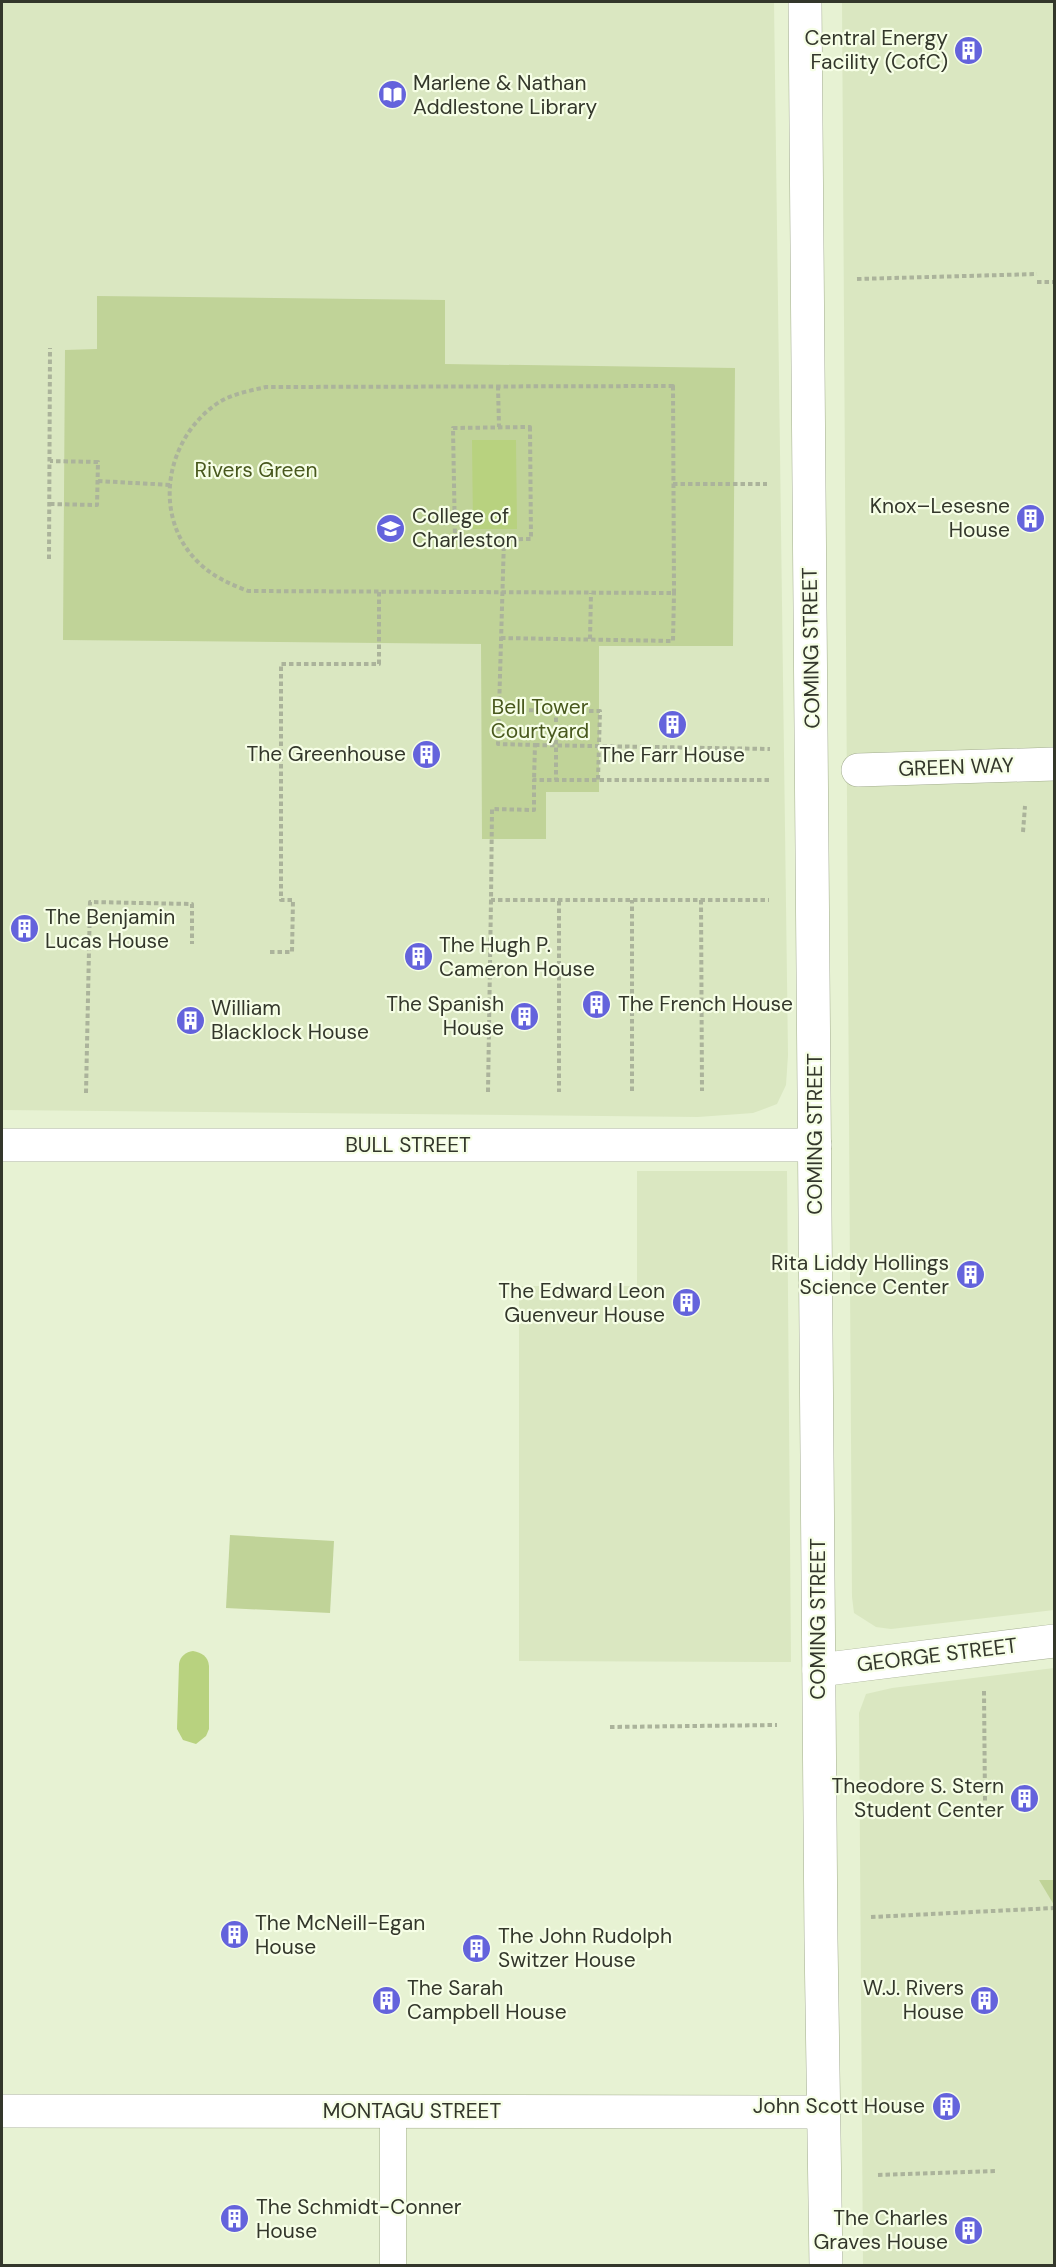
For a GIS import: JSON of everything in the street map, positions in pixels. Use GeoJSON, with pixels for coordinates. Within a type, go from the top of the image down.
{"type":"FeatureCollection","features":[{"type":"Feature","properties":{"kind":"street","name":"COMING STREET"},"geometry":{"type":"LineString","coordinates":[[805,2],[826,2265]]}},
{"type":"Feature","properties":{"kind":"street","name":"GREEN WAY"},"geometry":{"type":"LineString","coordinates":[[858,770],[1054,764]]}},
{"type":"Feature","properties":{"kind":"street","name":"BULL STREET"},"geometry":{"type":"LineString","coordinates":[[2,1145],[815,1145]]}},
{"type":"Feature","properties":{"kind":"street","name":"GEORGE STREET"},"geometry":{"type":"LineString","coordinates":[[819,1670],[1054,1641]]}},
{"type":"Feature","properties":{"kind":"street","name":"MONTAGU STREET"},"geometry":{"type":"LineString","coordinates":[[2,2111],[823,2112]]}},
{"type":"Feature","properties":{"kind":"lane"},"geometry":{"type":"LineString","coordinates":[[393,2112],[393,2265]]}},
{"type":"Feature","properties":{"kind":"path"},"geometry":{"type":"LineString","coordinates":[[857,279],[1037,274]]}},
{"type":"Feature","properties":{"kind":"path"},"geometry":{"type":"LineString","coordinates":[[1037,282],[1054,282]]}},
{"type":"Feature","properties":{"kind":"path"},"geometry":{"type":"LineString","coordinates":[[50,348],[50,559]]}},
{"type":"Feature","properties":{"kind":"path"},"geometry":{"type":"LineString","coordinates":[[498,386],[499,427]]}},
{"type":"Feature","properties":{"kind":"path"},"geometry":{"type":"LineString","coordinates":[[501,638],[673,641],[674,593],[673,386],[266,387],[235,394],[217,404],[201,417],[183,439],[172,465],[170,500],[173,518],[180,536],[199,563],[222,581],[248,591],[674,593]]}},
{"type":"Feature","properties":{"kind":"path"},"geometry":{"type":"LineString","coordinates":[[530,427],[531,539],[504,539],[455,540],[453,428],[530,427]]}},
{"type":"Feature","properties":{"kind":"path"},"geometry":{"type":"LineString","coordinates":[[50,461],[98,462],[97,505],[50,504]]}},
{"type":"Feature","properties":{"kind":"path"},"geometry":{"type":"LineString","coordinates":[[98,481],[171,485]]}},
{"type":"Feature","properties":{"kind":"path"},"geometry":{"type":"LineString","coordinates":[[673,484],[767,484]]}},
{"type":"Feature","properties":{"kind":"path"},"geometry":{"type":"LineString","coordinates":[[504,539],[498,744],[770,749]]}},
{"type":"Feature","properties":{"kind":"path"},"geometry":{"type":"LineString","coordinates":[[270,952],[292,952],[293,900],[281,900],[281,664],[379,664],[379,592]]}},
{"type":"Feature","properties":{"kind":"path"},"geometry":{"type":"LineString","coordinates":[[590,639],[591,593]]}},
{"type":"Feature","properties":{"kind":"path"},"geometry":{"type":"LineString","coordinates":[[499,710],[600,711],[598,780]]}},
{"type":"Feature","properties":{"kind":"path"},"geometry":{"type":"LineString","coordinates":[[556,710],[556,780]]}},
{"type":"Feature","properties":{"kind":"path"},"geometry":{"type":"LineString","coordinates":[[488,1092],[492,809],[534,810],[535,745]]}},
{"type":"Feature","properties":{"kind":"path"},"geometry":{"type":"LineString","coordinates":[[534,780],[770,780]]}},
{"type":"Feature","properties":{"kind":"path"},"geometry":{"type":"LineString","coordinates":[[491,900],[773,900]]}},
{"type":"Feature","properties":{"kind":"path"},"geometry":{"type":"LineString","coordinates":[[632,900],[632,1091]]}},
{"type":"Feature","properties":{"kind":"path"},"geometry":{"type":"LineString","coordinates":[[701,900],[702,1091]]}},
{"type":"Feature","properties":{"kind":"path"},"geometry":{"type":"LineString","coordinates":[[559,901],[559,1092]]}},
{"type":"Feature","properties":{"kind":"path"},"geometry":{"type":"LineString","coordinates":[[86,1093],[90,903],[192,904],[192,944]]}},
{"type":"Feature","properties":{"kind":"path"},"geometry":{"type":"LineString","coordinates":[[984,1688],[985,1802]]}},
{"type":"Feature","properties":{"kind":"path"},"geometry":{"type":"LineString","coordinates":[[610,1727],[784,1725]]}},
{"type":"Feature","properties":{"kind":"path"},"geometry":{"type":"LineString","coordinates":[[871,1917],[1054,1908]]}},
{"type":"Feature","properties":{"kind":"path"},"geometry":{"type":"LineString","coordinates":[[878,2175],[995,2171]]}},
{"type":"Feature","properties":{"kind":"shaded area","name":"College of Charleston"},"geometry":{"type":"Polygon","coordinates":[[[2,2],[774,2],[788,1055],[786,1085],[777,1104],[753,1113],[698,1117],[2,1110],[2,2]]]}},
{"type":"Feature","properties":{"kind":"shaded area"},"geometry":{"type":"Polygon","coordinates":[[[842,2],[1054,2],[1054,1610],[891,1629],[876,1627],[854,1613],[852,1597],[842,2]]]}},
{"type":"Feature","properties":{"kind":"shaded area"},"geometry":{"type":"Polygon","coordinates":[[[472,440],[516,440],[517,529],[473,529],[472,440]]]}},
{"type":"Feature","properties":{"kind":"shaded area"},"geometry":{"type":"Polygon","coordinates":[[[637,1171],[787,1171],[791,1662],[519,1661],[519,1286],[637,1286],[637,1171]]]}},
{"type":"Feature","properties":{"kind":"shaded area"},"geometry":{"type":"Polygon","coordinates":[[[193,1651],[204,1656],[209,1666],[209,1729],[206,1736],[196,1744],[183,1740],[177,1729],[179,1664],[184,1655],[193,1651]]]}},
{"type":"Feature","properties":{"kind":"shaded area"},"geometry":{"type":"Polygon","coordinates":[[[1054,1668],[1054,2265],[863,2265],[859,1713],[866,1694],[892,1688],[1054,1668]]]}},
{"type":"Feature","properties":{"kind":"green space","name":"Rivers Green"},"geometry":{"type":"Polygon","coordinates":[[[97,296],[445,300],[445,364],[735,368],[733,646],[599,646],[599,792],[546,792],[546,839],[482,839],[481,644],[63,640],[65,350],[97,349],[97,296]]]}},
{"type":"Feature","properties":{"kind":"green space"},"geometry":{"type":"Polygon","coordinates":[[[230,1535],[334,1541],[330,1613],[226,1608],[230,1535]]]}},
{"type":"Feature","properties":{"kind":"green space"},"geometry":{"type":"Polygon","coordinates":[[[1039,1880],[1054,1880],[1054,1905],[1039,1880]]]}},
{"type":"Feature","properties":{"kind":"place","name":"Central Energy Facility (CofC)"},"geometry":{"type":"Point","coordinates":[969,50]}},
{"type":"Feature","properties":{"kind":"place","name":"Marlene & Nathan Addlestone Library"},"geometry":{"type":"Point","coordinates":[392,95]}},
{"type":"Feature","properties":{"kind":"place","name":"Knox–Lesesne House"},"geometry":{"type":"Point","coordinates":[1031,518]}},
{"type":"Feature","properties":{"kind":"place","name":"College of Charleston"},"geometry":{"type":"Point","coordinates":[391,528]}},
{"type":"Feature","properties":{"kind":"place","name":"The Farr House"},"geometry":{"type":"Point","coordinates":[672,724]}},
{"type":"Feature","properties":{"kind":"place","name":"The Greenhouse"},"geometry":{"type":"Point","coordinates":[427,754]}},
{"type":"Feature","properties":{"kind":"place","name":"The Benjamin Lucas House"},"geometry":{"type":"Point","coordinates":[24,929]}},
{"type":"Feature","properties":{"kind":"place","name":"The Hugh P. Cameron House"},"geometry":{"type":"Point","coordinates":[418,957]}},
{"type":"Feature","properties":{"kind":"place","name":"The French House"},"geometry":{"type":"Point","coordinates":[597,1004]}},
{"type":"Feature","properties":{"kind":"place","name":"The Spanish House"},"geometry":{"type":"Point","coordinates":[525,1016]}},
{"type":"Feature","properties":{"kind":"place","name":"William Blacklock House"},"geometry":{"type":"Point","coordinates":[190,1020]}},
{"type":"Feature","properties":{"kind":"place","name":"Rita Liddy Hollings Science Center"},"geometry":{"type":"Point","coordinates":[970,1275]}},
{"type":"Feature","properties":{"kind":"place","name":"The Edward Leon Guenveur House"},"geometry":{"type":"Point","coordinates":[686,1303]}},
{"type":"Feature","properties":{"kind":"place","name":"Theodore S. Stern Student Center"},"geometry":{"type":"Point","coordinates":[1025,1798]}},
{"type":"Feature","properties":{"kind":"place","name":"The McNeill-Egan House"},"geometry":{"type":"Point","coordinates":[234,1935]}},
{"type":"Feature","properties":{"kind":"place","name":"The John Rudolph Switzer House"},"geometry":{"type":"Point","coordinates":[477,1948]}},
{"type":"Feature","properties":{"kind":"place","name":"The Sarah Campbell House"},"geometry":{"type":"Point","coordinates":[386,2000]}},
{"type":"Feature","properties":{"kind":"place","name":"W.J. Rivers House"},"geometry":{"type":"Point","coordinates":[985,2000]}},
{"type":"Feature","properties":{"kind":"place","name":"John Scott House"},"geometry":{"type":"Point","coordinates":[946,2106]}},
{"type":"Feature","properties":{"kind":"place","name":"The Schmidt-Conner House"},"geometry":{"type":"Point","coordinates":[235,2219]}},
{"type":"Feature","properties":{"kind":"place","name":"The Charles Graves House"},"geometry":{"type":"Point","coordinates":[969,2230]}},
{"type":"Feature","properties":{"kind":"park label","name":"Bell Tower Courtyard"},"geometry":{"type":"Point","coordinates":[540,719]}}]}
